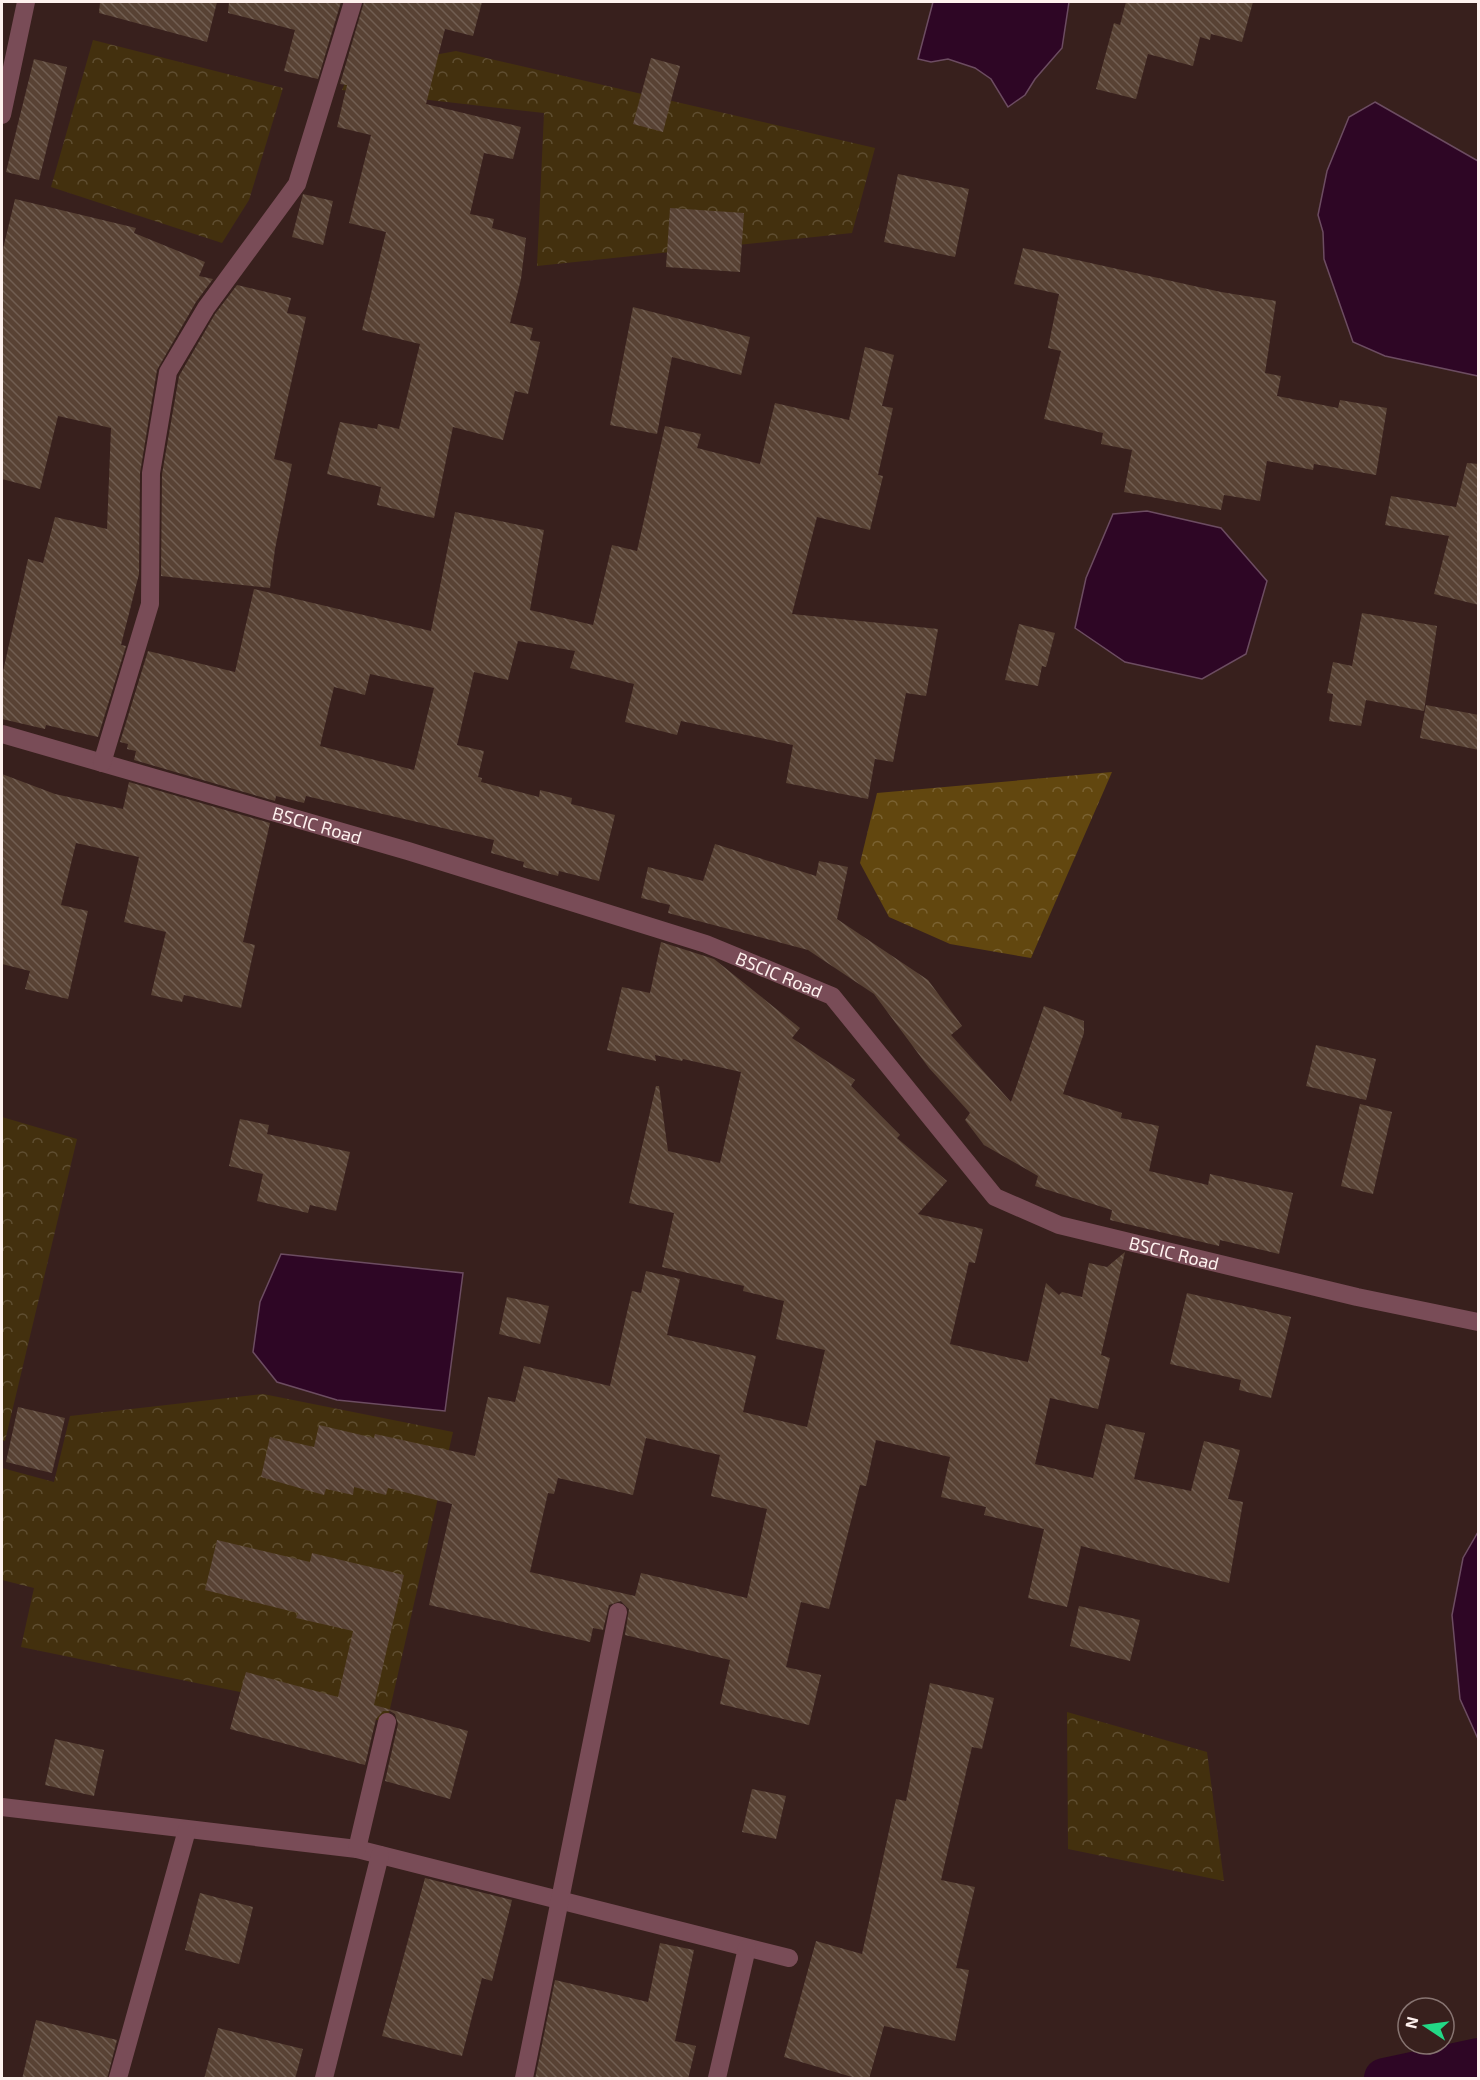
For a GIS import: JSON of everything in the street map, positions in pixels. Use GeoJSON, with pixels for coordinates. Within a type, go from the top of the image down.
{"type":"FeatureCollection","features":[{"type":"Feature","properties":{"kind":"street"},"geometry":{"type":"LineString","coordinates":[[2,115],[26,2]]}},
{"type":"Feature","properties":{"kind":"street"},"geometry":{"type":"LineString","coordinates":[[102,763],[150,604],[151,473],[168,372],[206,308],[297,184],[353,2]]}},
{"type":"Feature","properties":{"kind":"street","name":"BSCIC Road"},"geometry":{"type":"LineString","coordinates":[[2,734],[408,851],[706,944],[832,996],[995,1197],[1059,1225],[1357,1297],[1479,1322]]}},
{"type":"Feature","properties":{"kind":"street"},"geometry":{"type":"LineString","coordinates":[[524,2079],[618,1612]]}},
{"type":"Feature","properties":{"kind":"street"},"geometry":{"type":"LineString","coordinates":[[357,1849],[387,1722]]}},
{"type":"Feature","properties":{"kind":"street"},"geometry":{"type":"LineString","coordinates":[[2,1807],[357,1849],[789,1958]]}},
{"type":"Feature","properties":{"kind":"street"},"geometry":{"type":"LineString","coordinates":[[118,2079],[187,1830]]}},
{"type":"Feature","properties":{"kind":"street"},"geometry":{"type":"LineString","coordinates":[[324,2079],[380,1855]]}},
{"type":"Feature","properties":{"kind":"street"},"geometry":{"type":"LineString","coordinates":[[717,2079],[747,1948]]}},
{"type":"Feature","properties":{"kind":"green space"},"geometry":{"type":"Polygon","coordinates":[[[93,40],[283,88],[249,200],[222,243],[51,187],[93,40]]]}},
{"type":"Feature","properties":{"kind":"green space"},"geometry":{"type":"Polygon","coordinates":[[[456,51],[875,148],[852,233],[537,266],[544,113],[342,90],[351,70],[456,51]]]}},
{"type":"Feature","properties":{"kind":"green space"},"geometry":{"type":"Polygon","coordinates":[[[1112,772],[1031,958],[950,944],[889,917],[860,863],[877,793],[1112,772]]]}},
{"type":"Feature","properties":{"kind":"green space"},"geometry":{"type":"Polygon","coordinates":[[[2,1117],[77,1139],[5,1441],[2,1441],[2,1117]]]}},
{"type":"Feature","properties":{"kind":"green space"},"geometry":{"type":"Polygon","coordinates":[[[263,1394],[453,1432],[387,1722],[21,1647],[34,1588],[2,1580],[2,1468],[54,1482],[70,1416],[263,1394]]]}},
{"type":"Feature","properties":{"kind":"green space"},"geometry":{"type":"Polygon","coordinates":[[[1067,1712],[1207,1752],[1224,1881],[1068,1849],[1067,1712]]]}},
{"type":"Feature","properties":{"kind":"shaded area"},"geometry":{"type":"Polygon","coordinates":[[[933,2],[1069,2],[1062,48],[1035,79],[1025,95],[1008,107],[991,79],[975,68],[948,59],[931,62],[918,59],[933,2]]]}},
{"type":"Feature","properties":{"kind":"shaded area"},"geometry":{"type":"Polygon","coordinates":[[[1375,102],[1478,161],[1478,376],[1385,356],[1353,342],[1324,259],[1323,232],[1318,215],[1327,171],[1349,117],[1375,102]]]}},
{"type":"Feature","properties":{"kind":"shaded area"},"geometry":{"type":"Polygon","coordinates":[[[1147,511],[1221,528],[1267,581],[1246,654],[1202,679],[1125,662],[1075,628],[1086,578],[1113,514],[1147,511]]]}},
{"type":"Feature","properties":{"kind":"shaded area"},"geometry":{"type":"Polygon","coordinates":[[[281,1254],[463,1273],[445,1411],[337,1400],[277,1382],[253,1352],[260,1302],[281,1254]]]}},
{"type":"Feature","properties":{"kind":"shaded area"},"geometry":{"type":"Polygon","coordinates":[[[1478,1532],[1478,1739],[1460,1699],[1452,1615],[1463,1558],[1478,1532]]]}},
{"type":"Feature","properties":{"kind":"building"},"geometry":{"type":"Polygon","coordinates":[[[100,2],[217,2],[207,42],[99,13],[100,2]]]}},
{"type":"Feature","properties":{"kind":"building"},"geometry":{"type":"Polygon","coordinates":[[[229,2],[341,2],[318,79],[284,71],[295,30],[228,13],[229,2]]]}},
{"type":"Feature","properties":{"kind":"building"},"geometry":{"type":"Polygon","coordinates":[[[364,2],[482,2],[473,36],[445,29],[426,104],[521,127],[513,159],[484,153],[470,214],[494,219],[492,228],[526,238],[521,279],[510,323],[533,328],[530,340],[540,342],[528,394],[515,391],[503,440],[453,427],[434,518],[377,505],[381,487],[327,474],[340,422],[377,429],[378,424],[399,429],[420,344],[362,330],[386,232],[349,223],[371,135],[337,127],[347,85],[340,84],[364,2]]]}},
{"type":"Feature","properties":{"kind":"building"},"geometry":{"type":"Polygon","coordinates":[[[1126,2],[1253,2],[1242,42],[1211,34],[1210,40],[1200,37],[1193,66],[1148,54],[1136,99],[1096,89],[1114,23],[1120,25],[1126,2]]]}},
{"type":"Feature","properties":{"kind":"building"},"geometry":{"type":"Polygon","coordinates":[[[651,58],[680,66],[663,132],[633,124],[651,58]]]}},
{"type":"Feature","properties":{"kind":"building"},"geometry":{"type":"Polygon","coordinates":[[[34,59],[67,67],[39,180],[6,172],[34,59]]]}},
{"type":"Feature","properties":{"kind":"building"},"geometry":{"type":"Polygon","coordinates":[[[898,174],[969,189],[955,257],[884,242],[898,174]]]}},
{"type":"Feature","properties":{"kind":"building"},"geometry":{"type":"Polygon","coordinates":[[[303,194],[333,201],[323,245],[292,237],[303,194]]]}},
{"type":"Feature","properties":{"kind":"building"},"geometry":{"type":"Polygon","coordinates":[[[15,199],[136,228],[134,233],[205,262],[199,276],[213,279],[196,302],[157,370],[140,473],[139,574],[121,645],[126,646],[98,737],[46,725],[45,729],[2,719],[2,676],[28,559],[43,563],[55,517],[107,529],[111,428],[58,416],[40,489],[2,479],[2,253],[15,199]]]}},
{"type":"Feature","properties":{"kind":"building"},"geometry":{"type":"Polygon","coordinates":[[[670,208],[744,213],[740,272],[666,267],[670,208]]]}},
{"type":"Feature","properties":{"kind":"building"},"geometry":{"type":"Polygon","coordinates":[[[1023,248],[1221,292],[1276,301],[1265,373],[1281,376],[1277,396],[1338,408],[1340,400],[1387,408],[1376,475],[1314,464],[1313,470],[1267,461],[1260,501],[1224,495],[1221,510],[1124,492],[1132,450],[1101,444],[1103,433],[1044,419],[1061,351],[1048,348],[1059,294],[1014,284],[1023,248]]]}},
{"type":"Feature","properties":{"kind":"building"},"geometry":{"type":"Polygon","coordinates":[[[237,285],[291,298],[287,313],[306,317],[274,459],[292,464],[275,549],[270,588],[161,576],[162,474],[179,376],[215,314],[237,285]]]}},
{"type":"Feature","properties":{"kind":"building"},"geometry":{"type":"Polygon","coordinates":[[[633,307],[750,337],[741,375],[672,357],[657,434],[610,425],[633,307]]]}},
{"type":"Feature","properties":{"kind":"building"},"geometry":{"type":"Polygon","coordinates":[[[865,347],[894,355],[882,406],[893,408],[878,475],[883,476],[870,530],[817,517],[792,614],[938,629],[926,696],[906,693],[893,762],[875,759],[868,799],[786,783],[793,745],[681,721],[677,735],[625,722],[634,684],[570,668],[575,651],[518,641],[508,680],[474,672],[457,745],[484,751],[478,777],[482,778],[481,782],[539,797],[540,790],[572,798],[571,804],[615,815],[599,881],[559,871],[558,876],[523,867],[524,862],[491,853],[494,840],[306,796],[304,803],[276,796],[275,801],[134,760],[136,751],[127,749],[128,744],[120,742],[148,651],[235,672],[254,589],[431,631],[455,512],[544,530],[530,610],[593,625],[612,545],[637,551],[665,426],[701,434],[697,448],[760,464],[775,403],[849,420],[865,347]],[[370,674],[365,695],[334,687],[320,746],[414,770],[434,688],[370,674]]]}},
{"type":"Feature","properties":{"kind":"building"},"geometry":{"type":"Polygon","coordinates":[[[1467,463],[1479,464],[1479,605],[1434,594],[1449,536],[1385,525],[1391,496],[1456,507],[1467,463]]]}},
{"type":"Feature","properties":{"kind":"building"},"geometry":{"type":"Polygon","coordinates":[[[1362,613],[1437,626],[1424,711],[1366,700],[1361,726],[1329,721],[1333,694],[1327,693],[1333,662],[1352,666],[1362,613]]]}},
{"type":"Feature","properties":{"kind":"building"},"geometry":{"type":"Polygon","coordinates":[[[1019,624],[1055,633],[1046,667],[1042,666],[1038,686],[1005,680],[1019,624]]]}},
{"type":"Feature","properties":{"kind":"building"},"geometry":{"type":"Polygon","coordinates":[[[1426,705],[1479,715],[1479,750],[1420,738],[1426,705]]]}},
{"type":"Feature","properties":{"kind":"building"},"geometry":{"type":"Polygon","coordinates":[[[2,774],[55,794],[123,809],[129,782],[270,823],[243,942],[255,945],[241,1008],[184,995],[182,1002],[151,995],[166,932],[124,922],[139,857],[76,843],[61,905],[88,911],[68,999],[25,989],[30,971],[2,964],[2,774]]]}},
{"type":"Feature","properties":{"kind":"building"},"geometry":{"type":"Polygon","coordinates":[[[715,844],[816,876],[819,861],[848,867],[837,919],[928,980],[962,1026],[951,1035],[1011,1102],[1044,1006],[1084,1021],[1084,1033],[1063,1094],[1122,1113],[1121,1118],[1159,1126],[1149,1171],[1208,1185],[1210,1174],[1293,1193],[1279,1254],[1220,1240],[1219,1246],[1110,1220],[1112,1210],[1035,1186],[1038,1176],[984,1145],[965,1120],[970,1113],[929,1068],[874,994],[808,950],[668,913],[670,905],[641,898],[648,867],[703,881],[715,844]]]}},
{"type":"Feature","properties":{"kind":"building"},"geometry":{"type":"Polygon","coordinates":[[[661,942],[714,959],[800,1028],[792,1038],[855,1080],[851,1086],[900,1135],[897,1138],[947,1181],[918,1214],[983,1229],[975,1263],[969,1262],[950,1344],[1028,1362],[1046,1283],[1059,1295],[1062,1292],[1082,1297],[1089,1263],[1107,1267],[1125,1252],[1101,1355],[1110,1358],[1098,1409],[1050,1398],[1035,1464],[1093,1478],[1106,1424],[1145,1433],[1134,1479],[1191,1491],[1204,1441],[1240,1450],[1228,1499],[1243,1502],[1229,1583],[1081,1546],[1067,1607],[1028,1598],[1044,1529],[984,1515],[986,1507],[941,1497],[950,1457],[876,1440],[866,1486],[860,1485],[829,1609],[801,1602],[786,1667],[821,1675],[809,1725],[720,1704],[730,1660],[625,1635],[629,1609],[621,1601],[609,1605],[603,1630],[593,1628],[590,1642],[429,1605],[452,1504],[388,1488],[386,1495],[354,1487],[353,1495],[326,1489],[324,1495],[261,1477],[270,1437],[314,1447],[319,1425],[374,1438],[375,1434],[475,1456],[488,1397],[515,1402],[524,1366],[610,1386],[632,1291],[641,1293],[646,1271],[680,1279],[667,1335],[756,1356],[743,1412],[807,1427],[825,1350],[776,1339],[784,1301],[743,1291],[744,1286],[662,1267],[674,1213],[629,1203],[656,1086],[659,1086],[668,1151],[720,1163],[741,1072],[683,1059],[682,1061],[655,1055],[656,1061],[607,1050],[622,987],[650,993],[661,942]],[[646,1438],[633,1495],[558,1478],[554,1494],[548,1493],[530,1572],[635,1596],[641,1573],[747,1598],[767,1509],[711,1496],[720,1455],[646,1438]]]}},
{"type":"Feature","properties":{"kind":"building"},"geometry":{"type":"Polygon","coordinates":[[[1316,1045],[1376,1059],[1366,1100],[1306,1086],[1316,1045]]]}},
{"type":"Feature","properties":{"kind":"building"},"geometry":{"type":"Polygon","coordinates":[[[1360,1104],[1392,1112],[1373,1194],[1341,1186],[1360,1104]]]}},
{"type":"Feature","properties":{"kind":"building"},"geometry":{"type":"Polygon","coordinates":[[[240,1119],[269,1125],[267,1134],[350,1152],[336,1211],[310,1205],[308,1213],[257,1201],[263,1174],[229,1166],[240,1119]]]}},
{"type":"Feature","properties":{"kind":"building"},"geometry":{"type":"Polygon","coordinates":[[[1187,1293],[1291,1317],[1271,1398],[1239,1390],[1241,1380],[1170,1364],[1187,1293]]]}},
{"type":"Feature","properties":{"kind":"building"},"geometry":{"type":"Polygon","coordinates":[[[507,1297],[549,1306],[540,1344],[499,1334],[507,1297]]]}},
{"type":"Feature","properties":{"kind":"building"},"geometry":{"type":"Polygon","coordinates":[[[18,1407],[65,1418],[52,1473],[6,1462],[18,1407]]]}},
{"type":"Feature","properties":{"kind":"building"},"geometry":{"type":"Polygon","coordinates":[[[217,1540],[310,1562],[312,1553],[404,1575],[374,1705],[468,1731],[450,1799],[385,1781],[398,1724],[395,1714],[390,1711],[383,1711],[376,1719],[365,1765],[230,1729],[246,1672],[338,1697],[353,1631],[296,1618],[298,1613],[205,1590],[217,1540]]]}},
{"type":"Feature","properties":{"kind":"building"},"geometry":{"type":"Polygon","coordinates":[[[1079,1606],[1140,1620],[1130,1661],[1070,1646],[1079,1606]]]}},
{"type":"Feature","properties":{"kind":"building"},"geometry":{"type":"Polygon","coordinates":[[[930,1683],[994,1698],[982,1749],[972,1747],[941,1880],[975,1887],[956,1968],[969,1970],[955,2041],[884,2026],[869,2079],[859,2079],[784,2057],[816,1941],[862,1954],[896,1799],[906,1801],[930,1683]]]}},
{"type":"Feature","properties":{"kind":"building"},"geometry":{"type":"Polygon","coordinates":[[[55,1739],[104,1750],[94,1796],[45,1785],[55,1739]]]}},
{"type":"Feature","properties":{"kind":"building"},"geometry":{"type":"Polygon","coordinates":[[[752,1789],[786,1796],[776,1839],[742,1832],[752,1789]]]}},
{"type":"Feature","properties":{"kind":"building"},"geometry":{"type":"Polygon","coordinates":[[[425,1878],[512,1900],[492,1981],[482,1978],[462,2056],[382,2036],[425,1878]]]}},
{"type":"Feature","properties":{"kind":"building"},"geometry":{"type":"Polygon","coordinates":[[[200,1893],[253,1907],[239,1964],[185,1950],[200,1893]]]}},
{"type":"Feature","properties":{"kind":"building"},"geometry":{"type":"Polygon","coordinates":[[[660,1943],[694,1950],[675,2041],[696,2046],[688,2079],[535,2079],[555,1980],[648,2002],[660,1943]]]}},
{"type":"Feature","properties":{"kind":"building"},"geometry":{"type":"Polygon","coordinates":[[[36,2020],[117,2040],[107,2079],[22,2079],[36,2020]]]}},
{"type":"Feature","properties":{"kind":"building"},"geometry":{"type":"Polygon","coordinates":[[[218,2028],[303,2049],[295,2079],[204,2079],[218,2028]]]}},
{"type":"Feature","properties":{"kind":"waterway"},"geometry":{"type":"LineString","coordinates":[[1384,2078],[1478,2058]]}}]}
